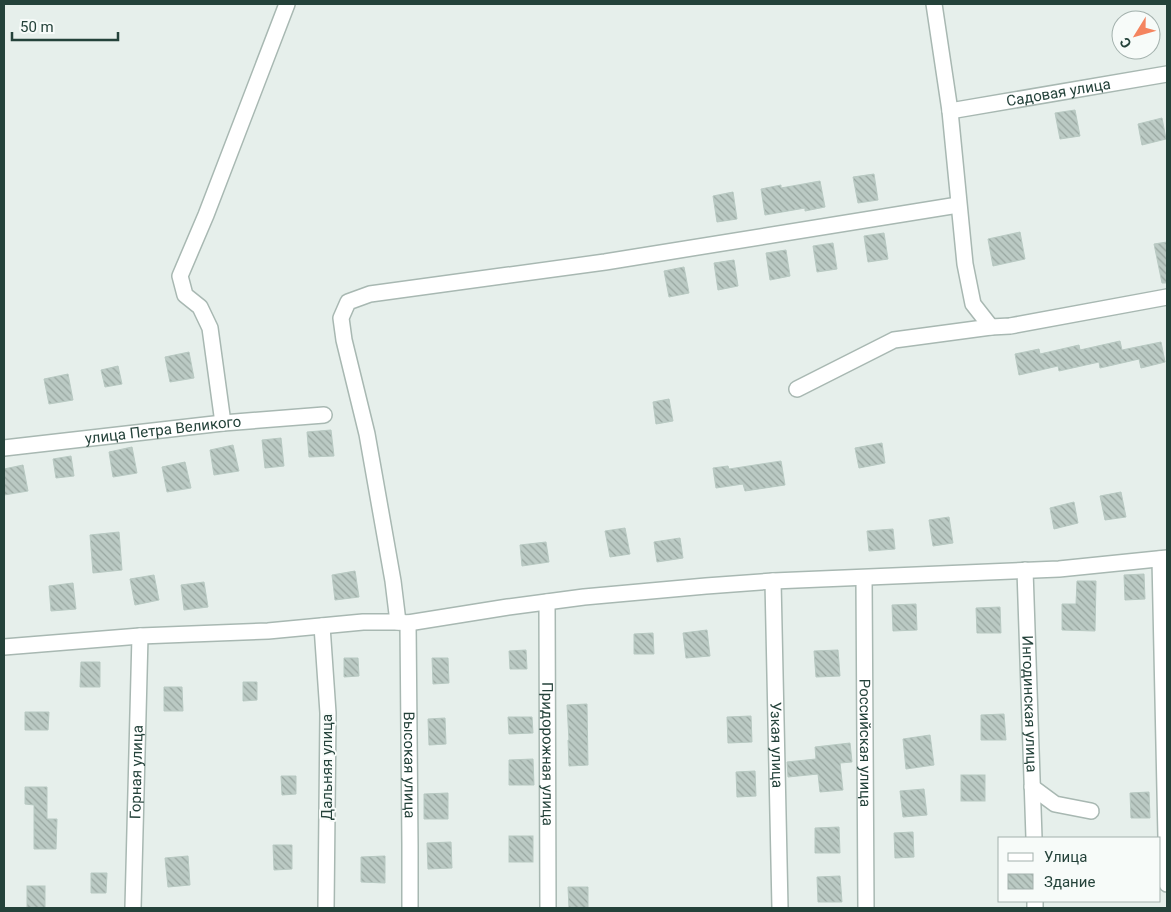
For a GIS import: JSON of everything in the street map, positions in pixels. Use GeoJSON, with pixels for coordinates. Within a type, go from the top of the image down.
{"type":"FeatureCollection","features":[{"type":"Feature","properties":{"kind":"street"},"geometry":{"type":"LineString","coordinates":[[223,422],[210,328],[200,307],[185,295],[180,276],[206,215],[287,4]]}},
{"type":"Feature","properties":{"kind":"street"},"geometry":{"type":"LineString","coordinates":[[934,4],[950,111],[965,264],[973,304],[991,327]]}},
{"type":"Feature","properties":{"kind":"street","name":"Садовая улица"},"geometry":{"type":"LineString","coordinates":[[950,111],[1167,74]]}},
{"type":"Feature","properties":{"kind":"street","name":"Высокая улица"},"geometry":{"type":"LineString","coordinates":[[410,908],[410,845],[403,623],[393,581],[367,434],[340,318],[348,302],[370,294],[605,262],[958,205]]}},
{"type":"Feature","properties":{"kind":"street"},"geometry":{"type":"LineString","coordinates":[[797,389],[894,340],[1010,326],[1167,297]]}},
{"type":"Feature","properties":{"kind":"street","name":"улица Петра Великого"},"geometry":{"type":"LineString","coordinates":[[4,448],[223,422],[324,416]]}},
{"type":"Feature","properties":{"kind":"street"},"geometry":{"type":"LineString","coordinates":[[4,647],[140,636],[268,630],[363,622],[403,623],[594,596],[706,586],[773,581],[1026,570],[1164,559],[1167,884]]}},
{"type":"Feature","properties":{"kind":"street","name":"Ингодинская улица"},"geometry":{"type":"LineString","coordinates":[[1026,570],[1034,837]]}},
{"type":"Feature","properties":{"kind":"street","name":"Российская улица"},"geometry":{"type":"LineString","coordinates":[[864,578],[866,908]]}},
{"type":"Feature","properties":{"kind":"street","name":"Узкая улица"},"geometry":{"type":"LineString","coordinates":[[773,581],[780,908]]}},
{"type":"Feature","properties":{"kind":"street","name":"Придорожная улица"},"geometry":{"type":"LineString","coordinates":[[547,602],[548,908]]}},
{"type":"Feature","properties":{"kind":"street","name":"Дальняя улица"},"geometry":{"type":"LineString","coordinates":[[322,626],[328,713],[326,908]]}},
{"type":"Feature","properties":{"kind":"street","name":"Горная улица"},"geometry":{"type":"LineString","coordinates":[[133,908],[140,636]]}},
{"type":"Feature","properties":{"kind":"street"},"geometry":{"type":"LineString","coordinates":[[1032,786],[1055,804],[1091,811]]}},
{"type":"Feature","properties":{"kind":"building"},"geometry":{"type":"Polygon","coordinates":[[[1075,110],[1080,136],[1060,139],[1055,113],[1075,110]]]}},
{"type":"Feature","properties":{"kind":"building"},"geometry":{"type":"Polygon","coordinates":[[[1162,118],[1166,139],[1142,145],[1138,124],[1162,118]]]}},
{"type":"Feature","properties":{"kind":"building"},"geometry":{"type":"Polygon","coordinates":[[[874,174],[878,200],[858,203],[853,177],[874,174]]]}},
{"type":"Feature","properties":{"kind":"building"},"geometry":{"type":"Polygon","coordinates":[[[820,181],[825,207],[805,211],[805,208],[765,215],[761,189],[781,185],[781,188],[820,181]]]}},
{"type":"Feature","properties":{"kind":"building"},"geometry":{"type":"Polygon","coordinates":[[[733,192],[737,219],[717,222],[713,196],[733,192]]]}},
{"type":"Feature","properties":{"kind":"building"},"geometry":{"type":"Polygon","coordinates":[[[1020,232],[1025,259],[993,266],[988,239],[1020,232]]]}},
{"type":"Feature","properties":{"kind":"building"},"geometry":{"type":"Polygon","coordinates":[[[884,233],[888,259],[868,262],[864,236],[884,233]]]}},
{"type":"Feature","properties":{"kind":"building"},"geometry":{"type":"Polygon","coordinates":[[[1167,242],[1167,283],[1162,283],[1154,244],[1167,242]]]}},
{"type":"Feature","properties":{"kind":"building"},"geometry":{"type":"Polygon","coordinates":[[[833,243],[837,269],[817,272],[813,246],[833,243]]]}},
{"type":"Feature","properties":{"kind":"building"},"geometry":{"type":"Polygon","coordinates":[[[786,250],[790,276],[770,280],[766,253],[786,250]]]}},
{"type":"Feature","properties":{"kind":"building"},"geometry":{"type":"Polygon","coordinates":[[[734,260],[738,286],[718,290],[714,263],[734,260]]]}},
{"type":"Feature","properties":{"kind":"building"},"geometry":{"type":"Polygon","coordinates":[[[684,267],[689,293],[669,297],[664,271],[684,267]]]}},
{"type":"Feature","properties":{"kind":"building"},"geometry":{"type":"Polygon","coordinates":[[[1120,341],[1122,350],[1161,342],[1165,362],[1141,368],[1139,359],[1100,368],[1099,362],[1059,371],[1058,366],[1019,375],[1015,354],[1039,349],[1040,354],[1079,345],[1080,350],[1120,341]]]}},
{"type":"Feature","properties":{"kind":"building"},"geometry":{"type":"Polygon","coordinates":[[[189,352],[194,378],[170,382],[165,357],[189,352]]]}},
{"type":"Feature","properties":{"kind":"building"},"geometry":{"type":"Polygon","coordinates":[[[118,366],[122,384],[105,387],[101,370],[118,366]]]}},
{"type":"Feature","properties":{"kind":"building"},"geometry":{"type":"Polygon","coordinates":[[[68,374],[73,400],[49,404],[44,379],[68,374]]]}},
{"type":"Feature","properties":{"kind":"building"},"geometry":{"type":"Polygon","coordinates":[[[669,399],[673,421],[656,424],[653,402],[669,399]]]}},
{"type":"Feature","properties":{"kind":"building"},"geometry":{"type":"Polygon","coordinates":[[[331,430],[334,456],[309,457],[307,432],[331,430]]]}},
{"type":"Feature","properties":{"kind":"building"},"geometry":{"type":"Polygon","coordinates":[[[281,438],[284,466],[265,468],[262,440],[281,438]]]}},
{"type":"Feature","properties":{"kind":"building"},"geometry":{"type":"Polygon","coordinates":[[[882,443],[885,463],[859,468],[855,448],[882,443]]]}},
{"type":"Feature","properties":{"kind":"building"},"geometry":{"type":"Polygon","coordinates":[[[233,445],[239,471],[214,475],[210,450],[233,445]]]}},
{"type":"Feature","properties":{"kind":"building"},"geometry":{"type":"Polygon","coordinates":[[[132,447],[137,473],[113,477],[109,452],[132,447]]]}},
{"type":"Feature","properties":{"kind":"building"},"geometry":{"type":"Polygon","coordinates":[[[71,456],[74,476],[56,478],[53,459],[71,456]]]}},
{"type":"Feature","properties":{"kind":"building"},"geometry":{"type":"Polygon","coordinates":[[[781,461],[785,485],[745,491],[743,484],[716,488],[713,468],[728,466],[729,469],[781,461]]]}},
{"type":"Feature","properties":{"kind":"building"},"geometry":{"type":"Polygon","coordinates":[[[185,462],[191,488],[167,492],[162,467],[185,462]]]}},
{"type":"Feature","properties":{"kind":"building"},"geometry":{"type":"Polygon","coordinates":[[[23,465],[28,491],[4,495],[4,469],[23,465]]]}},
{"type":"Feature","properties":{"kind":"building"},"geometry":{"type":"Polygon","coordinates":[[[1121,492],[1126,517],[1105,520],[1100,496],[1121,492]]]}},
{"type":"Feature","properties":{"kind":"building"},"geometry":{"type":"Polygon","coordinates":[[[1074,502],[1078,523],[1054,529],[1050,508],[1074,502]]]}},
{"type":"Feature","properties":{"kind":"building"},"geometry":{"type":"Polygon","coordinates":[[[949,517],[953,543],[933,546],[929,520],[949,517]]]}},
{"type":"Feature","properties":{"kind":"building"},"geometry":{"type":"Polygon","coordinates":[[[625,528],[630,554],[610,557],[605,531],[625,528]]]}},
{"type":"Feature","properties":{"kind":"building"},"geometry":{"type":"Polygon","coordinates":[[[893,529],[895,549],[869,551],[867,531],[893,529]]]}},
{"type":"Feature","properties":{"kind":"building"},"geometry":{"type":"Polygon","coordinates":[[[119,532],[122,570],[93,573],[90,535],[119,532]]]}},
{"type":"Feature","properties":{"kind":"building"},"geometry":{"type":"Polygon","coordinates":[[[680,538],[683,558],[657,562],[654,542],[680,538]]]}},
{"type":"Feature","properties":{"kind":"building"},"geometry":{"type":"Polygon","coordinates":[[[546,542],[549,562],[522,566],[520,545],[546,542]]]}},
{"type":"Feature","properties":{"kind":"building"},"geometry":{"type":"Polygon","coordinates":[[[355,571],[359,597],[335,600],[332,575],[355,571]]]}},
{"type":"Feature","properties":{"kind":"building"},"geometry":{"type":"Polygon","coordinates":[[[1144,574],[1145,599],[1125,600],[1124,575],[1144,574]]]}},
{"type":"Feature","properties":{"kind":"building"},"geometry":{"type":"Polygon","coordinates":[[[154,575],[159,600],[135,605],[130,579],[154,575]]]}},
{"type":"Feature","properties":{"kind":"building"},"geometry":{"type":"Polygon","coordinates":[[[1077,581],[1096,581],[1095,631],[1062,630],[1062,604],[1076,604],[1077,581]]]}},
{"type":"Feature","properties":{"kind":"building"},"geometry":{"type":"Polygon","coordinates":[[[204,582],[208,607],[184,610],[181,585],[204,582]]]}},
{"type":"Feature","properties":{"kind":"building"},"geometry":{"type":"Polygon","coordinates":[[[73,583],[76,609],[51,611],[49,586],[73,583]]]}},
{"type":"Feature","properties":{"kind":"building"},"geometry":{"type":"Polygon","coordinates":[[[916,604],[917,630],[893,631],[892,605],[916,604]]]}},
{"type":"Feature","properties":{"kind":"building"},"geometry":{"type":"Polygon","coordinates":[[[1000,607],[1001,633],[977,633],[976,608],[1000,607]]]}},
{"type":"Feature","properties":{"kind":"building"},"geometry":{"type":"Polygon","coordinates":[[[707,630],[710,656],[686,658],[683,633],[707,630]]]}},
{"type":"Feature","properties":{"kind":"building"},"geometry":{"type":"Polygon","coordinates":[[[653,633],[654,654],[634,654],[634,634],[653,633]]]}},
{"type":"Feature","properties":{"kind":"building"},"geometry":{"type":"Polygon","coordinates":[[[526,650],[527,669],[510,669],[509,651],[526,650]]]}},
{"type":"Feature","properties":{"kind":"building"},"geometry":{"type":"Polygon","coordinates":[[[838,650],[840,676],[816,677],[814,651],[838,650]]]}},
{"type":"Feature","properties":{"kind":"building"},"geometry":{"type":"Polygon","coordinates":[[[344,658],[358,658],[359,676],[344,677],[344,658]]]}},
{"type":"Feature","properties":{"kind":"building"},"geometry":{"type":"Polygon","coordinates":[[[432,658],[448,658],[449,683],[433,684],[432,658]]]}},
{"type":"Feature","properties":{"kind":"building"},"geometry":{"type":"Polygon","coordinates":[[[81,662],[100,662],[100,687],[80,687],[81,662]]]}},
{"type":"Feature","properties":{"kind":"building"},"geometry":{"type":"Polygon","coordinates":[[[243,682],[257,682],[257,700],[243,701],[243,682]]]}},
{"type":"Feature","properties":{"kind":"building"},"geometry":{"type":"Polygon","coordinates":[[[164,687],[182,687],[183,711],[164,711],[164,687]]]}},
{"type":"Feature","properties":{"kind":"building"},"geometry":{"type":"Polygon","coordinates":[[[587,704],[588,765],[569,766],[567,705],[587,704]]]}},
{"type":"Feature","properties":{"kind":"building"},"geometry":{"type":"Polygon","coordinates":[[[25,712],[49,712],[48,730],[25,730],[25,712]]]}},
{"type":"Feature","properties":{"kind":"building"},"geometry":{"type":"Polygon","coordinates":[[[1004,714],[1006,740],[981,740],[981,715],[1004,714]]]}},
{"type":"Feature","properties":{"kind":"building"},"geometry":{"type":"Polygon","coordinates":[[[751,716],[752,742],[728,743],[727,717],[751,716]]]}},
{"type":"Feature","properties":{"kind":"building"},"geometry":{"type":"Polygon","coordinates":[[[508,717],[532,717],[533,733],[509,734],[508,717]]]}},
{"type":"Feature","properties":{"kind":"building"},"geometry":{"type":"Polygon","coordinates":[[[445,718],[446,744],[429,745],[428,719],[445,718]]]}},
{"type":"Feature","properties":{"kind":"building"},"geometry":{"type":"Polygon","coordinates":[[[930,735],[934,765],[906,769],[903,739],[930,735]]]}},
{"type":"Feature","properties":{"kind":"building"},"geometry":{"type":"Polygon","coordinates":[[[850,743],[852,762],[840,763],[843,790],[820,792],[818,774],[788,777],[787,762],[816,759],[815,747],[850,743]]]}},
{"type":"Feature","properties":{"kind":"building"},"geometry":{"type":"Polygon","coordinates":[[[533,759],[534,785],[509,785],[509,760],[533,759]]]}},
{"type":"Feature","properties":{"kind":"building"},"geometry":{"type":"Polygon","coordinates":[[[755,771],[756,796],[737,797],[736,772],[755,771]]]}},
{"type":"Feature","properties":{"kind":"building"},"geometry":{"type":"Polygon","coordinates":[[[961,775],[985,775],[985,801],[961,801],[961,775]]]}},
{"type":"Feature","properties":{"kind":"building"},"geometry":{"type":"Polygon","coordinates":[[[281,776],[296,776],[296,794],[282,795],[281,776]]]}},
{"type":"Feature","properties":{"kind":"building"},"geometry":{"type":"Polygon","coordinates":[[[25,787],[47,787],[47,819],[57,819],[56,849],[34,849],[34,805],[25,804],[25,787]]]}},
{"type":"Feature","properties":{"kind":"building"},"geometry":{"type":"Polygon","coordinates":[[[924,789],[927,815],[903,817],[900,791],[924,789]]]}},
{"type":"Feature","properties":{"kind":"building"},"geometry":{"type":"Polygon","coordinates":[[[1149,792],[1150,818],[1131,818],[1130,793],[1149,792]]]}},
{"type":"Feature","properties":{"kind":"building"},"geometry":{"type":"Polygon","coordinates":[[[448,793],[448,819],[424,819],[424,794],[448,793]]]}},
{"type":"Feature","properties":{"kind":"building"},"geometry":{"type":"Polygon","coordinates":[[[839,827],[840,853],[815,853],[815,828],[839,827]]]}},
{"type":"Feature","properties":{"kind":"building"},"geometry":{"type":"Polygon","coordinates":[[[913,832],[914,857],[895,858],[894,833],[913,832]]]}},
{"type":"Feature","properties":{"kind":"building"},"geometry":{"type":"Polygon","coordinates":[[[509,836],[533,836],[533,862],[509,862],[509,836]]]}},
{"type":"Feature","properties":{"kind":"building"},"geometry":{"type":"Polygon","coordinates":[[[451,842],[452,868],[428,869],[427,843],[451,842]]]}},
{"type":"Feature","properties":{"kind":"building"},"geometry":{"type":"Polygon","coordinates":[[[273,845],[292,845],[292,869],[274,870],[273,845]]]}},
{"type":"Feature","properties":{"kind":"building"},"geometry":{"type":"Polygon","coordinates":[[[188,856],[190,885],[168,887],[165,858],[188,856]]]}},
{"type":"Feature","properties":{"kind":"building"},"geometry":{"type":"Polygon","coordinates":[[[385,856],[385,883],[361,882],[361,857],[385,856]]]}},
{"type":"Feature","properties":{"kind":"building"},"geometry":{"type":"Polygon","coordinates":[[[91,873],[107,873],[106,893],[91,893],[91,873]]]}},
{"type":"Feature","properties":{"kind":"building"},"geometry":{"type":"Polygon","coordinates":[[[840,876],[842,902],[818,902],[817,877],[840,876]]]}},
{"type":"Feature","properties":{"kind":"building"},"geometry":{"type":"Polygon","coordinates":[[[27,886],[45,886],[45,908],[27,908],[27,886]]]}},
{"type":"Feature","properties":{"kind":"building"},"geometry":{"type":"Polygon","coordinates":[[[568,887],[588,887],[588,908],[569,908],[568,887]]]}}]}
